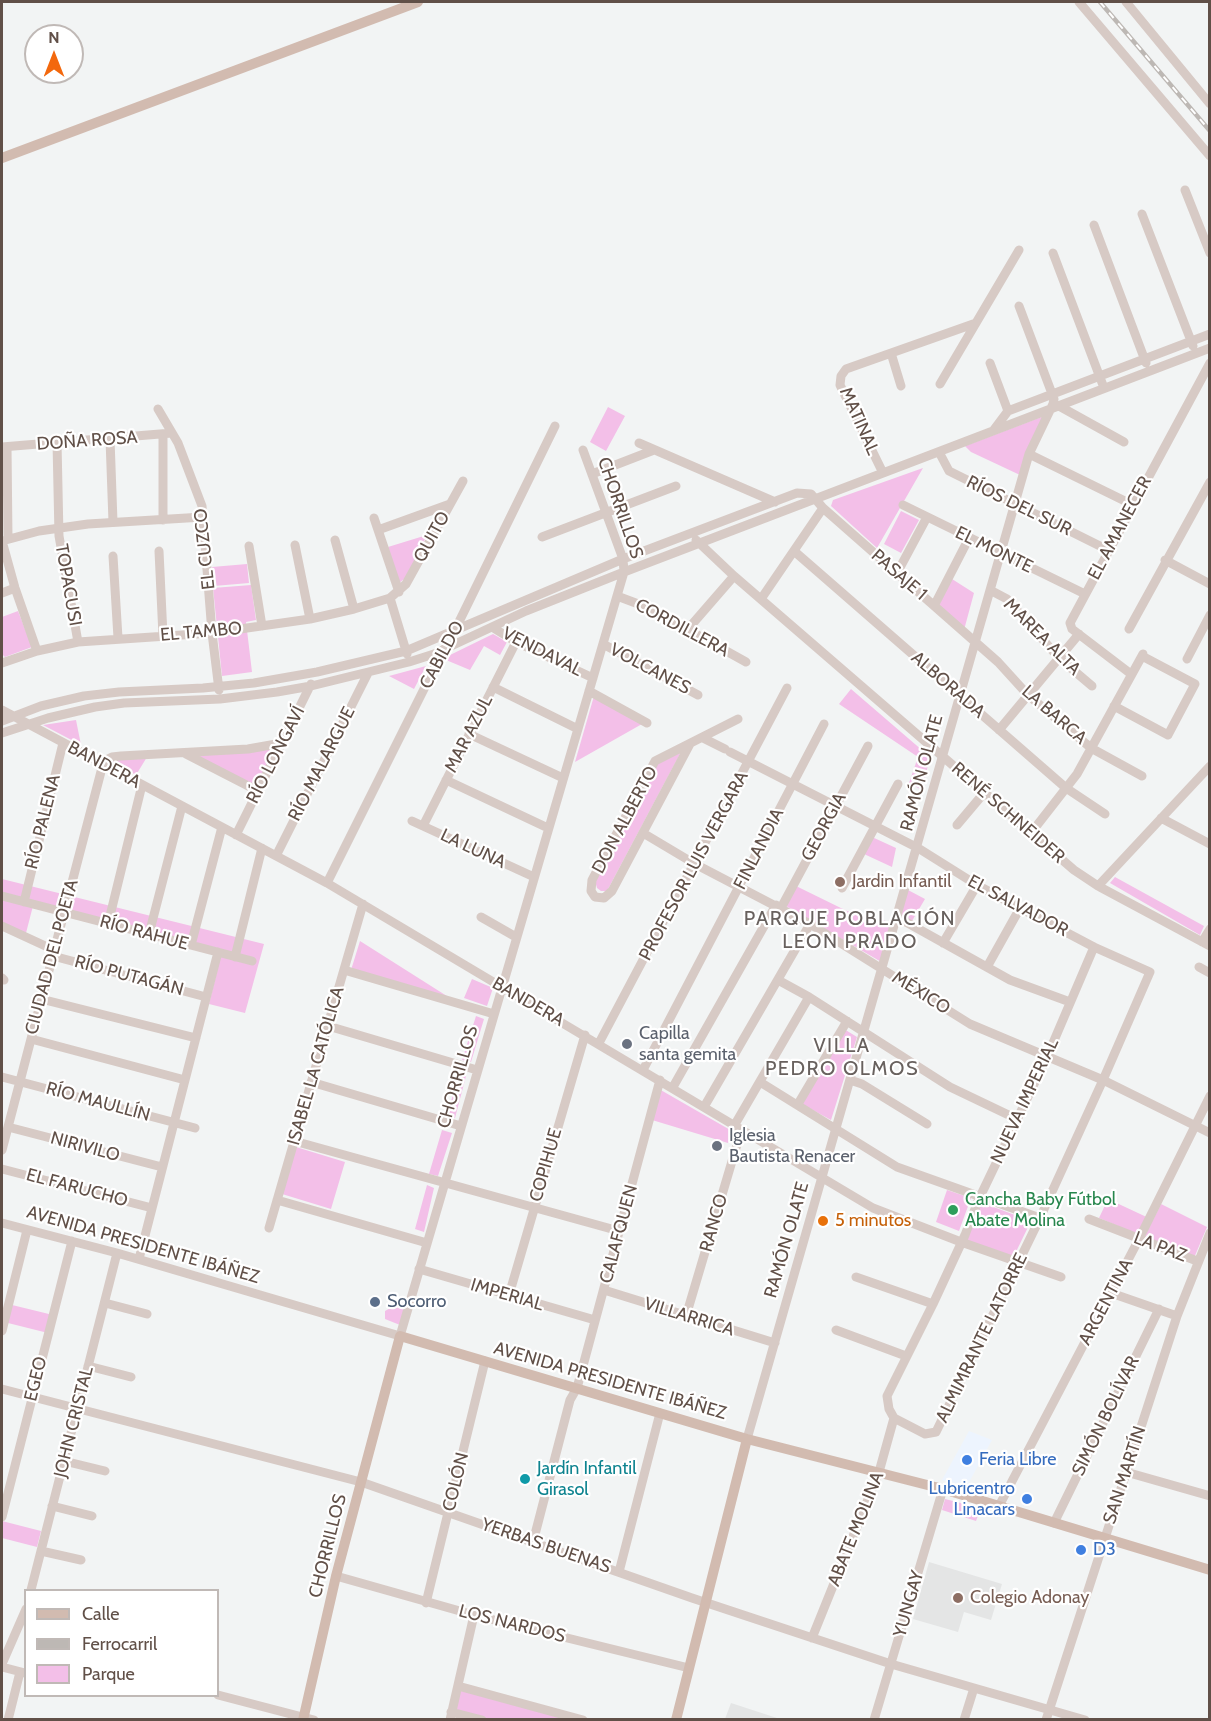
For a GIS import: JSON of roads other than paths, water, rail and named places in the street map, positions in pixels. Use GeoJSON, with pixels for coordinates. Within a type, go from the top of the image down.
{"type":"FeatureCollection","features":[{"type":"Feature","properties":{"kind":"main road"},"geometry":{"type":"LineString","coordinates":[[2,158],[418,2]]}},
{"type":"Feature","properties":{"kind":"main road","name":"AVENIDA PRESIDENTE IBÁÑEZ"},"geometry":{"type":"LineString","coordinates":[[400,1336],[747,1438],[943,1488],[1209,1570]]}},
{"type":"Feature","properties":{"kind":"main road","name":"CHORRILLOS"},"geometry":{"type":"LineString","coordinates":[[306,1719],[336,1576],[400,1336]]}},
{"type":"Feature","properties":{"kind":"main road","name":"RAMÓN OLATE"},"geometry":{"type":"LineString","coordinates":[[676,1719],[747,1438]]}},
{"type":"Feature","properties":{"kind":"street"},"geometry":{"type":"LineString","coordinates":[[1079,2],[1209,156]]}},
{"type":"Feature","properties":{"kind":"street"},"geometry":{"type":"LineString","coordinates":[[1126,2],[1209,104]]}},
{"type":"Feature","properties":{"kind":"street"},"geometry":{"type":"LineString","coordinates":[[1185,190],[1209,253]]}},
{"type":"Feature","properties":{"kind":"street"},"geometry":{"type":"LineString","coordinates":[[1142,214],[1196,353]]}},
{"type":"Feature","properties":{"kind":"street"},"geometry":{"type":"LineString","coordinates":[[1198,224],[1209,220]]}},
{"type":"Feature","properties":{"kind":"street"},"geometry":{"type":"LineString","coordinates":[[1094,225],[1149,371]]}},
{"type":"Feature","properties":{"kind":"street"},"geometry":{"type":"LineString","coordinates":[[940,384],[1019,250]]}},
{"type":"Feature","properties":{"kind":"street"},"geometry":{"type":"LineString","coordinates":[[1053,253],[1104,388]]}},
{"type":"Feature","properties":{"kind":"street"},"geometry":{"type":"LineString","coordinates":[[1019,306],[1052,394]]}},
{"type":"Feature","properties":{"kind":"street"},"geometry":{"type":"LineString","coordinates":[[901,386],[891,353],[976,323]]}},
{"type":"Feature","properties":{"kind":"street"},"geometry":{"type":"LineString","coordinates":[[993,431],[1012,409],[1209,334]]}},
{"type":"Feature","properties":{"kind":"street"},"geometry":{"type":"LineString","coordinates":[[2,733],[80,710],[110,705],[220,699],[311,686],[409,662],[443,650],[526,611],[624,572],[1209,348]]}},
{"type":"Feature","properties":{"kind":"street","name":"MATINAL"},"geometry":{"type":"LineString","coordinates":[[883,473],[840,385],[841,376],[846,369],[891,353]]}},
{"type":"Feature","properties":{"kind":"street"},"geometry":{"type":"LineString","coordinates":[[990,363],[1020,421]]}},
{"type":"Feature","properties":{"kind":"street","name":"EL AMANECER"},"geometry":{"type":"LineString","coordinates":[[1079,634],[1070,626],[1070,623],[1209,363]]}},
{"type":"Feature","properties":{"kind":"street","name":"RAMÓN OLATE"},"geometry":{"type":"LineString","coordinates":[[747,1438],[918,848],[1029,454],[1055,408],[1052,394]]}},
{"type":"Feature","properties":{"kind":"street"},"geometry":{"type":"LineString","coordinates":[[1055,408],[1124,442]]}},
{"type":"Feature","properties":{"kind":"street","name":"EL CUZCO"},"geometry":{"type":"LineString","coordinates":[[158,409],[167,434],[178,443],[198,496],[203,517],[212,633],[220,699]]}},
{"type":"Feature","properties":{"kind":"street","name":"CABILDO"},"geometry":{"type":"LineString","coordinates":[[327,883],[443,650],[455,631],[555,426]]}},
{"type":"Feature","properties":{"kind":"street"},"geometry":{"type":"LineString","coordinates":[[163,520],[167,434]]}},
{"type":"Feature","properties":{"kind":"street","name":"DOÑA ROSA"},"geometry":{"type":"LineString","coordinates":[[4,447],[167,434]]}},
{"type":"Feature","properties":{"kind":"street"},"geometry":{"type":"LineString","coordinates":[[110,438],[113,522]]}},
{"type":"Feature","properties":{"kind":"street","name":"TOPACUSI"},"geometry":{"type":"LineString","coordinates":[[57,442],[61,556],[78,642]]}},
{"type":"Feature","properties":{"kind":"street"},"geometry":{"type":"LineString","coordinates":[[639,443],[774,502]]}},
{"type":"Feature","properties":{"kind":"street"},"geometry":{"type":"LineString","coordinates":[[4,447],[4,540],[15,588],[37,651]]}},
{"type":"Feature","properties":{"kind":"street","name":"CHORRILLOS"},"geometry":{"type":"LineString","coordinates":[[400,1336],[624,572],[623,559],[583,450]]}},
{"type":"Feature","properties":{"kind":"street"},"geometry":{"type":"LineString","coordinates":[[592,474],[654,450]]}},
{"type":"Feature","properties":{"kind":"street","name":"RÍOS DEL SUR"},"geometry":{"type":"LineString","coordinates":[[939,452],[949,471],[1108,550]]}},
{"type":"Feature","properties":{"kind":"street"},"geometry":{"type":"LineString","coordinates":[[1029,454],[1133,505]]}},
{"type":"Feature","properties":{"kind":"street","name":"QUITO"},"geometry":{"type":"LineString","coordinates":[[399,592],[406,584],[463,481]]}},
{"type":"Feature","properties":{"kind":"street"},"geometry":{"type":"LineString","coordinates":[[1129,629],[1209,482]]}},
{"type":"Feature","properties":{"kind":"street"},"geometry":{"type":"LineString","coordinates":[[542,537],[676,486]]}},
{"type":"Feature","properties":{"kind":"street"},"geometry":{"type":"LineString","coordinates":[[2,721],[54,703],[101,693],[219,687],[310,674],[406,651],[623,559],[774,502],[801,492],[808,493],[816,499]]}},
{"type":"Feature","properties":{"kind":"street","name":"PASAJE 1"},"geometry":{"type":"LineString","coordinates":[[816,499],[823,508],[975,642]]}},
{"type":"Feature","properties":{"kind":"street"},"geometry":{"type":"LineString","coordinates":[[378,530],[450,504]]}},
{"type":"Feature","properties":{"kind":"street","name":"EL MONTE"},"geometry":{"type":"LineString","coordinates":[[903,505],[1085,594]]}},
{"type":"Feature","properties":{"kind":"street"},"geometry":{"type":"LineString","coordinates":[[761,599],[823,508]]}},
{"type":"Feature","properties":{"kind":"street"},"geometry":{"type":"LineString","coordinates":[[4,540],[59,527],[203,517]]}},
{"type":"Feature","properties":{"kind":"street"},"geometry":{"type":"LineString","coordinates":[[897,573],[927,517]]}},
{"type":"Feature","properties":{"kind":"street"},"geometry":{"type":"LineString","coordinates":[[374,518],[399,592]]}},
{"type":"Feature","properties":{"kind":"street","name":"RENÉ SCHNEIDER"},"geometry":{"type":"LineString","coordinates":[[689,535],[1074,870],[1098,886],[1206,944]]}},
{"type":"Feature","properties":{"kind":"street"},"geometry":{"type":"LineString","coordinates":[[934,606],[969,538]]}},
{"type":"Feature","properties":{"kind":"street"},"geometry":{"type":"LineString","coordinates":[[335,540],[354,609]]}},
{"type":"Feature","properties":{"kind":"street"},"geometry":{"type":"LineString","coordinates":[[295,545],[310,619]]}},
{"type":"Feature","properties":{"kind":"street"},"geometry":{"type":"LineString","coordinates":[[249,546],[262,626]]}},
{"type":"Feature","properties":{"kind":"street"},"geometry":{"type":"LineString","coordinates":[[159,551],[163,636]]}},
{"type":"Feature","properties":{"kind":"street","name":"ALBORADA"},"geometry":{"type":"LineString","coordinates":[[794,551],[1066,788],[1105,814]]}},
{"type":"Feature","properties":{"kind":"street"},"geometry":{"type":"LineString","coordinates":[[113,556],[118,638]]}},
{"type":"Feature","properties":{"kind":"street"},"geometry":{"type":"LineString","coordinates":[[1165,560],[1209,584]]}},
{"type":"Feature","properties":{"kind":"street"},"geometry":{"type":"LineString","coordinates":[[688,629],[734,576]]}},
{"type":"Feature","properties":{"kind":"street"},"geometry":{"type":"LineString","coordinates":[[2,593],[15,588]]}},
{"type":"Feature","properties":{"kind":"street","name":"MAREA ALTA"},"geometry":{"type":"LineString","coordinates":[[990,590],[1007,599],[1059,658],[1092,686]]}},
{"type":"Feature","properties":{"kind":"street","name":"EL TAMBO"},"geometry":{"type":"LineString","coordinates":[[2,662],[78,642],[212,633],[310,619],[354,609],[390,598],[399,592]]}},
{"type":"Feature","properties":{"kind":"street","name":"CORDILLERA"},"geometry":{"type":"LineString","coordinates":[[617,596],[649,608],[746,662]]}},
{"type":"Feature","properties":{"kind":"street"},"geometry":{"type":"LineString","coordinates":[[390,598],[409,662]]}},
{"type":"Feature","properties":{"kind":"street"},"geometry":{"type":"LineString","coordinates":[[1187,659],[1209,615]]}},
{"type":"Feature","properties":{"kind":"street","name":"VENDAVAL"},"geometry":{"type":"LineString","coordinates":[[492,627],[516,642],[593,678]]}},
{"type":"Feature","properties":{"kind":"street"},"geometry":{"type":"LineString","coordinates":[[999,730],[1079,634],[1131,674]]}},
{"type":"Feature","properties":{"kind":"street","name":"MAR AZUL"},"geometry":{"type":"LineString","coordinates":[[423,826],[516,642]]}},
{"type":"Feature","properties":{"kind":"street","name":"LA BARCA"},"geometry":{"type":"LineString","coordinates":[[975,642],[1028,695],[1091,747],[1142,776]]}},
{"type":"Feature","properties":{"kind":"street","name":"VOLCANES"},"geometry":{"type":"LineString","coordinates":[[603,644],[698,695]]}},
{"type":"Feature","properties":{"kind":"street"},"geometry":{"type":"LineString","coordinates":[[1031,833],[1077,774],[1091,747],[1142,655],[1195,684],[1168,735],[1114,706]]}},
{"type":"Feature","properties":{"kind":"street","name":"RÍO MALARGUE"},"geometry":{"type":"LineString","coordinates":[[276,856],[368,673]]}},
{"type":"Feature","properties":{"kind":"street","name":"RÍO LONGAVÍ"},"geometry":{"type":"LineString","coordinates":[[236,835],[311,686],[310,674]]}},
{"type":"Feature","properties":{"kind":"street"},"geometry":{"type":"LineString","coordinates":[[493,687],[578,729]]}},
{"type":"Feature","properties":{"kind":"street","name":"PROFESOR LUIS VERGARA"},"geometry":{"type":"LineString","coordinates":[[599,1043],[787,688]]}},
{"type":"Feature","properties":{"kind":"street"},"geometry":{"type":"LineString","coordinates":[[589,691],[647,723]]}},
{"type":"Feature","properties":{"kind":"street","name":"BANDERA"},"geometry":{"type":"LineString","coordinates":[[2,710],[327,883],[873,1208],[1061,1277]]}},
{"type":"Feature","properties":{"kind":"street","name":"DON ALBERTO"},"geometry":{"type":"LineString","coordinates":[[643,833],[612,891],[604,898],[595,897],[591,891],[592,880],[655,761],[738,719]]}},
{"type":"Feature","properties":{"kind":"street","name":"FINLANDIA"},"geometry":{"type":"LineString","coordinates":[[643,1070],[824,724]]}},
{"type":"Feature","properties":{"kind":"street"},"geometry":{"type":"LineString","coordinates":[[469,734],[563,778]]}},
{"type":"Feature","properties":{"kind":"street","name":"EL SALVADOR"},"geometry":{"type":"LineString","coordinates":[[703,738],[918,848],[977,885],[1020,908],[1150,972]]}},
{"type":"Feature","properties":{"kind":"street","name":"RÍO PALENA"},"geometry":{"type":"LineString","coordinates":[[24,902],[63,743]]}},
{"type":"Feature","properties":{"kind":"street"},"geometry":{"type":"LineString","coordinates":[[102,764],[112,757],[261,747],[282,743]]}},
{"type":"Feature","properties":{"kind":"street"},"geometry":{"type":"LineString","coordinates":[[643,833],[690,744]]}},
{"type":"Feature","properties":{"kind":"street","name":"GEORGIA"},"geometry":{"type":"LineString","coordinates":[[672,1088],[779,907],[868,746]]}},
{"type":"Feature","properties":{"kind":"street"},"geometry":{"type":"LineString","coordinates":[[184,753],[258,791]]}},
{"type":"Feature","properties":{"kind":"street","name":"CIUDAD DEL POETA"},"geometry":{"type":"LineString","coordinates":[[2,1149],[102,764]]}},
{"type":"Feature","properties":{"kind":"street"},"geometry":{"type":"LineString","coordinates":[[1098,886],[1209,766]]}},
{"type":"Feature","properties":{"kind":"street"},"geometry":{"type":"LineString","coordinates":[[446,780],[548,828]]}},
{"type":"Feature","properties":{"kind":"street"},"geometry":{"type":"LineString","coordinates":[[842,888],[898,784]]}},
{"type":"Feature","properties":{"kind":"street"},"geometry":{"type":"LineString","coordinates":[[108,924],[142,785]]}},
{"type":"Feature","properties":{"kind":"street"},"geometry":{"type":"LineString","coordinates":[[957,825],[984,793]]}},
{"type":"Feature","properties":{"kind":"street"},"geometry":{"type":"LineString","coordinates":[[149,934],[182,806]]}},
{"type":"Feature","properties":{"kind":"street"},"geometry":{"type":"LineString","coordinates":[[1161,818],[1209,844]]}},
{"type":"Feature","properties":{"kind":"street","name":"LA LUNA"},"geometry":{"type":"LineString","coordinates":[[412,821],[534,877]]}},
{"type":"Feature","properties":{"kind":"street"},"geometry":{"type":"LineString","coordinates":[[191,945],[222,827]]}},
{"type":"Feature","properties":{"kind":"street","name":"MÉXICO"},"geometry":{"type":"LineString","coordinates":[[643,833],[695,864],[810,924],[970,1024],[1103,1080],[1209,1133]]}},
{"type":"Feature","properties":{"kind":"street"},"geometry":{"type":"LineString","coordinates":[[235,957],[262,848]]}},
{"type":"Feature","properties":{"kind":"street"},"geometry":{"type":"LineString","coordinates":[[944,943],[977,885]]}},
{"type":"Feature","properties":{"kind":"street","name":"RÍO RAHUE"},"geometry":{"type":"LineString","coordinates":[[2,896],[252,961]]}},
{"type":"Feature","properties":{"kind":"street","name":"ISABEL LA CATÓLICA"},"geometry":{"type":"LineString","coordinates":[[269,1228],[363,904]]}},
{"type":"Feature","properties":{"kind":"street"},"geometry":{"type":"LineString","coordinates":[[987,968],[1020,908]]}},
{"type":"Feature","properties":{"kind":"street"},"geometry":{"type":"LineString","coordinates":[[482,917],[516,937]]}},
{"type":"Feature","properties":{"kind":"street"},"geometry":{"type":"LineString","coordinates":[[897,917],[1010,980],[1070,1002]]}},
{"type":"Feature","properties":{"kind":"street"},"geometry":{"type":"LineString","coordinates":[[704,1107],[810,924]]}},
{"type":"Feature","properties":{"kind":"street","name":"RÍO PUTAGÁN"},"geometry":{"type":"LineString","coordinates":[[2,926],[54,953],[206,997]]}},
{"type":"Feature","properties":{"kind":"street"},"geometry":{"type":"LineString","coordinates":[[1206,944],[1209,928]]}},
{"type":"Feature","properties":{"kind":"street","name":"NUEVA IMPERIAL"},"geometry":{"type":"LineString","coordinates":[[894,1418],[887,1395],[933,1304],[980,1197],[1047,1057],[1094,946]]}},
{"type":"Feature","properties":{"kind":"street"},"geometry":{"type":"LineString","coordinates":[[139,1259],[218,952]]}},
{"type":"Feature","properties":{"kind":"street"},"geometry":{"type":"LineString","coordinates":[[1198,967],[1209,973]]}},
{"type":"Feature","properties":{"kind":"street"},"geometry":{"type":"LineString","coordinates":[[344,970],[494,1014]]}},
{"type":"Feature","properties":{"kind":"street","name":"ALMIMRANTE LATORRE"},"geometry":{"type":"LineString","coordinates":[[894,1418],[925,1434],[936,1432],[1040,1218],[1150,972]]}},
{"type":"Feature","properties":{"kind":"street"},"geometry":{"type":"LineString","coordinates":[[778,980],[950,1086],[1017,1119]]}},
{"type":"Feature","properties":{"kind":"street","name":"RANCO"},"geometry":{"type":"LineString","coordinates":[[686,1316],[737,1128],[760,1082],[809,997]]}},
{"type":"Feature","properties":{"kind":"street"},"geometry":{"type":"LineString","coordinates":[[41,999],[195,1038]]}},
{"type":"Feature","properties":{"kind":"street"},"geometry":{"type":"LineString","coordinates":[[798,1104],[847,1021]]}},
{"type":"Feature","properties":{"kind":"street"},"geometry":{"type":"LineString","coordinates":[[328,1026],[477,1070]]}},
{"type":"Feature","properties":{"kind":"street","name":"COPIHUE"},"geometry":{"type":"LineString","coordinates":[[508,1295],[585,1035]]}},
{"type":"Feature","properties":{"kind":"street"},"geometry":{"type":"LineString","coordinates":[[31,1039],[185,1080]]}},
{"type":"Feature","properties":{"kind":"street","name":"RÍO MAULLÍN"},"geometry":{"type":"LineString","coordinates":[[2,1077],[195,1128]]}},
{"type":"Feature","properties":{"kind":"street","name":"CALAFQUEN"},"geometry":{"type":"LineString","coordinates":[[533,1542],[570,1400],[577,1388],[660,1080]]}},
{"type":"Feature","properties":{"kind":"street"},"geometry":{"type":"LineString","coordinates":[[850,1080],[862,1084],[927,1124]]}},
{"type":"Feature","properties":{"kind":"street"},"geometry":{"type":"LineString","coordinates":[[311,1082],[461,1126]]}},
{"type":"Feature","properties":{"kind":"street"},"geometry":{"type":"LineString","coordinates":[[760,1082],[836,1127],[897,1167],[1040,1218]]}},
{"type":"Feature","properties":{"kind":"street","name":"ARGENTINA"},"geometry":{"type":"LineString","coordinates":[[999,1506],[1139,1239],[1209,1096]]}},
{"type":"Feature","properties":{"kind":"street","name":"NIRIVILO"},"geometry":{"type":"LineString","coordinates":[[8,1127],[162,1167]]}},
{"type":"Feature","properties":{"kind":"street"},"geometry":{"type":"LineString","coordinates":[[294,1141],[619,1231]]}},
{"type":"Feature","properties":{"kind":"street","name":"EL FARUCHO"},"geometry":{"type":"LineString","coordinates":[[2,1169],[152,1208]]}},
{"type":"Feature","properties":{"kind":"street"},"geometry":{"type":"LineString","coordinates":[[277,1200],[427,1243]]}},
{"type":"Feature","properties":{"kind":"street","name":"LA PAZ"},"geometry":{"type":"LineString","coordinates":[[1089,1219],[1197,1261]]}},
{"type":"Feature","properties":{"kind":"street","name":"AVENIDA PRESIDENTE IBÁÑEZ"},"geometry":{"type":"LineString","coordinates":[[2,1223],[139,1259],[400,1336]]}},
{"type":"Feature","properties":{"kind":"street"},"geometry":{"type":"LineString","coordinates":[[2,1331],[27,1230]]}},
{"type":"Feature","properties":{"kind":"street","name":"SAN MARTÍN"},"geometry":{"type":"LineString","coordinates":[[1048,1715],[1177,1316],[1209,1233]]}},
{"type":"Feature","properties":{"kind":"street","name":"EGEO"},"geometry":{"type":"LineString","coordinates":[[2,1517],[72,1241]]}},
{"type":"Feature","properties":{"kind":"street","name":"JOHN CRISTAL"},"geometry":{"type":"LineString","coordinates":[[31,1589],[117,1253]]}},
{"type":"Feature","properties":{"kind":"street","name":"IMPERIAL"},"geometry":{"type":"LineString","coordinates":[[419,1269],[595,1320]]}},
{"type":"Feature","properties":{"kind":"street"},"geometry":{"type":"LineString","coordinates":[[856,1276],[933,1304]]}},
{"type":"Feature","properties":{"kind":"street","name":"VILLARRICA"},"geometry":{"type":"LineString","coordinates":[[604,1290],[775,1343]]}},
{"type":"Feature","properties":{"kind":"street"},"geometry":{"type":"LineString","coordinates":[[1111,1293],[1177,1316]]}},
{"type":"Feature","properties":{"kind":"street"},"geometry":{"type":"LineString","coordinates":[[105,1303],[147,1314]]}},
{"type":"Feature","properties":{"kind":"street","name":"SIMÓN BOLÍVAR"},"geometry":{"type":"LineString","coordinates":[[1054,1523],[1159,1309]]}},
{"type":"Feature","properties":{"kind":"street"},"geometry":{"type":"LineString","coordinates":[[836,1330],[906,1356]]}},
{"type":"Feature","properties":{"kind":"street","name":"COLÓN"},"geometry":{"type":"LineString","coordinates":[[426,1603],[485,1361]]}},
{"type":"Feature","properties":{"kind":"street"},"geometry":{"type":"LineString","coordinates":[[88,1366],[131,1377]]}},
{"type":"Feature","properties":{"kind":"street","name":"YERBAS BUENAS"},"geometry":{"type":"LineString","coordinates":[[2,1389],[361,1482],[891,1664],[974,1688],[1048,1715],[1085,1719]]}},
{"type":"Feature","properties":{"kind":"street"},"geometry":{"type":"LineString","coordinates":[[619,1572],[660,1413]]}},
{"type":"Feature","properties":{"kind":"street","name":"ABATE MOLINA"},"geometry":{"type":"LineString","coordinates":[[812,1638],[879,1472],[894,1418]]}},
{"type":"Feature","properties":{"kind":"street"},"geometry":{"type":"LineString","coordinates":[[64,1461],[105,1471]]}},
{"type":"Feature","properties":{"kind":"street"},"geometry":{"type":"LineString","coordinates":[[1126,1472],[1209,1496]]}},
{"type":"Feature","properties":{"kind":"street","name":"YUNGAY"},"geometry":{"type":"LineString","coordinates":[[874,1719],[943,1488]]}},
{"type":"Feature","properties":{"kind":"street"},"geometry":{"type":"LineString","coordinates":[[52,1506],[92,1516]]}},
{"type":"Feature","properties":{"kind":"street"},"geometry":{"type":"LineString","coordinates":[[41,1551],[81,1560]]}},
{"type":"Feature","properties":{"kind":"street","name":"LOS NARDOS"},"geometry":{"type":"LineString","coordinates":[[336,1576],[426,1603],[689,1668]]}},
{"type":"Feature","properties":{"kind":"street"},"geometry":{"type":"LineString","coordinates":[[8,1719],[23,1673],[2,1666],[24,1615]]}},
{"type":"Feature","properties":{"kind":"street"},"geometry":{"type":"LineString","coordinates":[[474,1615],[450,1716],[482,1719]]}},
{"type":"Feature","properties":{"kind":"street"},"geometry":{"type":"LineString","coordinates":[[458,1686],[583,1719]]}},
{"type":"Feature","properties":{"kind":"street"},"geometry":{"type":"LineString","coordinates":[[964,1719],[974,1688]]}},
{"type":"Feature","properties":{"kind":"street"},"geometry":{"type":"LineString","coordinates":[[219,1695],[306,1719]]}},
{"type":"Feature","properties":{"kind":"railway"},"geometry":{"type":"LineString","coordinates":[[1100,2],[1210,131]]}},
{"type":"Feature","properties":{"kind":"place","name":"Jardin Infantil"},"geometry":{"type":"Point","coordinates":[840,882]}},
{"type":"Feature","properties":{"kind":"place","name":"Capilla santa gemita"},"geometry":{"type":"Point","coordinates":[627,1044]}},
{"type":"Feature","properties":{"kind":"place","name":"Iglesia Bautista Renacer"},"geometry":{"type":"Point","coordinates":[717,1146]}},
{"type":"Feature","properties":{"kind":"place","name":"Cancha Baby Fútbol Abate Molina"},"geometry":{"type":"Point","coordinates":[953,1210]}},
{"type":"Feature","properties":{"kind":"place","name":"5 minutos"},"geometry":{"type":"Point","coordinates":[823,1221]}},
{"type":"Feature","properties":{"kind":"place","name":"Socorro"},"geometry":{"type":"Point","coordinates":[375,1302]}},
{"type":"Feature","properties":{"kind":"place","name":"Feria Libre"},"geometry":{"type":"Point","coordinates":[967,1460]}},
{"type":"Feature","properties":{"kind":"place","name":"Jardín Infantil Girasol"},"geometry":{"type":"Point","coordinates":[525,1479]}},
{"type":"Feature","properties":{"kind":"place","name":"Lubricentro Linacars"},"geometry":{"type":"Point","coordinates":[1027,1499]}},
{"type":"Feature","properties":{"kind":"place","name":"D3"},"geometry":{"type":"Point","coordinates":[1081,1550]}},
{"type":"Feature","properties":{"kind":"place","name":"Colegio Adonay"},"geometry":{"type":"Point","coordinates":[958,1598]}},
{"type":"Feature","properties":{"kind":"district","name":"PARQUE POBLACIÓN LEON PRADO"},"geometry":{"type":"Point","coordinates":[850,930]}},
{"type":"Feature","properties":{"kind":"district","name":"VILLA PEDRO OLMOS"},"geometry":{"type":"Point","coordinates":[842,1058]}}]}
